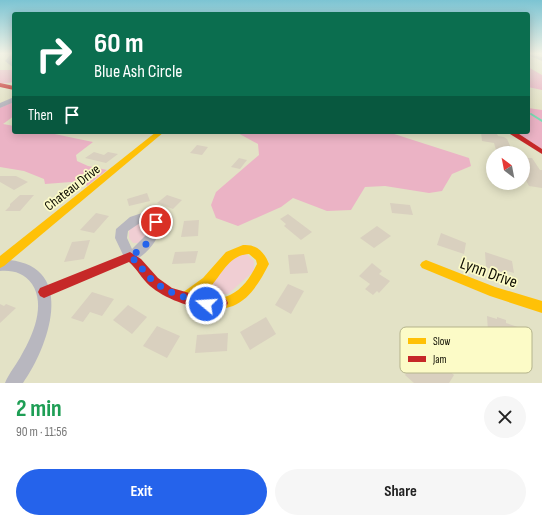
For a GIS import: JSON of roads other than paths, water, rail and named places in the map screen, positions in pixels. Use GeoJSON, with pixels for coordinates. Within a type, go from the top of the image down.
{"type":"FeatureCollection","features":[{"type":"Feature","properties":{"kind":"street"},"geometry":{"type":"LineString","coordinates":[[0,85],[12,88]]}},
{"type":"Feature","properties":{"kind":"street"},"geometry":{"type":"LineString","coordinates":[[0,106],[12,100]]}},
{"type":"Feature","properties":{"kind":"street","name":"Chateau Drive"},"geometry":{"type":"LineString","coordinates":[[0,264],[74,202],[108,177],[158,134]]}},
{"type":"Feature","properties":{"kind":"street"},"geometry":{"type":"LineString","coordinates":[[514,134],[542,152]]}},
{"type":"Feature","properties":{"kind":"street"},"geometry":{"type":"LineString","coordinates":[[44,292],[130,257],[138,262],[148,277],[159,285],[186,297],[206,304],[232,301],[254,282],[263,264],[262,258],[251,248],[238,249],[226,257],[207,281],[186,297]]}},
{"type":"Feature","properties":{"kind":"street"},"geometry":{"type":"LineString","coordinates":[[0,264],[13,265],[28,270],[38,279],[44,292],[46,309],[44,321],[36,342],[13,383]]}},
{"type":"Feature","properties":{"kind":"street","name":"Lynn Drive"},"geometry":{"type":"LineString","coordinates":[[426,264],[494,292],[542,307]]}},
{"type":"Feature","properties":{"kind":"waterway"},"geometry":{"type":"LineString","coordinates":[[531,114],[542,121]]}}]}
